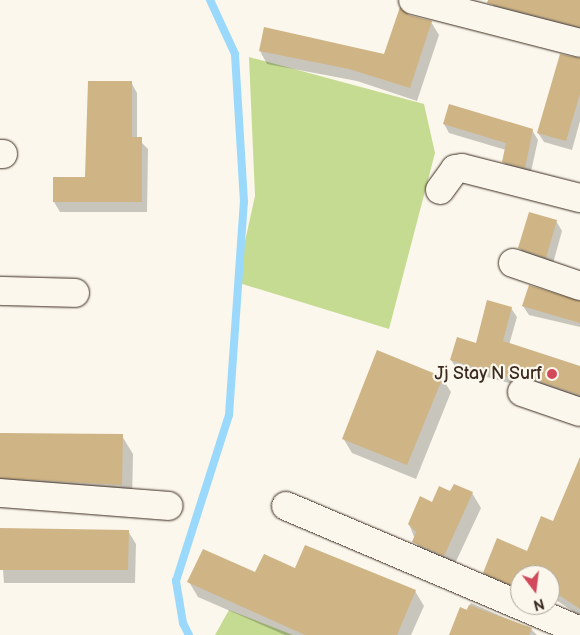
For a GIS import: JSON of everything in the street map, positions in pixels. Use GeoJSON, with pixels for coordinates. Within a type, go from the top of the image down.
{"type":"FeatureCollection","features":[{"type":"Feature","properties":{"kind":"street"},"geometry":{"type":"LineString","coordinates":[[413,0],[580,43]]}},
{"type":"Feature","properties":{"kind":"street"},"geometry":{"type":"LineString","coordinates":[[440,190],[455,169],[462,168],[580,198]]}},
{"type":"Feature","properties":{"kind":"street"},"geometry":{"type":"LineString","coordinates":[[513,263],[580,286]]}},
{"type":"Feature","properties":{"kind":"street"},"geometry":{"type":"LineString","coordinates":[[0,291],[75,293]]}},
{"type":"Feature","properties":{"kind":"street"},"geometry":{"type":"LineString","coordinates":[[522,392],[580,412]]}},
{"type":"Feature","properties":{"kind":"street"},"geometry":{"type":"LineString","coordinates":[[0,493],[168,506]]}},
{"type":"Feature","properties":{"kind":"street"},"geometry":{"type":"LineString","coordinates":[[286,506],[580,631]]}},
{"type":"Feature","properties":{"kind":"green space"},"geometry":{"type":"Polygon","coordinates":[[[249,57],[424,104],[435,153],[389,329],[236,282],[255,196],[249,57]]]}},
{"type":"Feature","properties":{"kind":"green space"},"geometry":{"type":"Polygon","coordinates":[[[229,610],[293,635],[215,635],[229,610]]]}},
{"type":"Feature","properties":{"kind":"building"},"geometry":{"type":"Polygon","coordinates":[[[488,0],[580,0],[580,27],[487,3],[488,0]]]}},
{"type":"Feature","properties":{"kind":"building"},"geometry":{"type":"Polygon","coordinates":[[[400,7],[409,15],[432,21],[410,88],[349,69],[259,51],[264,27],[384,54],[400,7]]]}},
{"type":"Feature","properties":{"kind":"building"},"geometry":{"type":"Polygon","coordinates":[[[560,54],[580,58],[580,94],[566,141],[537,133],[560,54]]]}},
{"type":"Feature","properties":{"kind":"building"},"geometry":{"type":"Polygon","coordinates":[[[88,81],[132,81],[132,137],[142,137],[142,202],[53,202],[53,177],[85,177],[88,81]]]}},
{"type":"Feature","properties":{"kind":"building"},"geometry":{"type":"Polygon","coordinates":[[[449,104],[533,129],[525,168],[502,162],[506,143],[443,124],[449,104]]]}},
{"type":"Feature","properties":{"kind":"building"},"geometry":{"type":"Polygon","coordinates":[[[529,212],[557,220],[546,258],[518,248],[529,212]]]}},
{"type":"Feature","properties":{"kind":"building"},"geometry":{"type":"Polygon","coordinates":[[[529,285],[580,301],[580,323],[522,306],[529,285]]]}},
{"type":"Feature","properties":{"kind":"building"},"geometry":{"type":"Polygon","coordinates":[[[487,300],[512,307],[503,341],[580,366],[580,395],[527,377],[514,379],[450,360],[457,337],[476,343],[487,300]]]}},
{"type":"Feature","properties":{"kind":"building"},"geometry":{"type":"Polygon","coordinates":[[[377,350],[443,377],[407,465],[342,439],[377,350]]]}},
{"type":"Feature","properties":{"kind":"building"},"geometry":{"type":"Polygon","coordinates":[[[0,433],[123,434],[122,485],[0,478],[0,433]]]}},
{"type":"Feature","properties":{"kind":"building"},"geometry":{"type":"Polygon","coordinates":[[[580,457],[580,609],[560,596],[560,565],[510,565],[510,585],[483,573],[497,538],[527,551],[541,516],[553,521],[580,457]]]}},
{"type":"Feature","properties":{"kind":"building"},"geometry":{"type":"Polygon","coordinates":[[[454,484],[473,492],[444,556],[412,542],[416,532],[408,524],[420,496],[432,502],[439,486],[450,491],[454,484]]]}},
{"type":"Feature","properties":{"kind":"building"},"geometry":{"type":"Polygon","coordinates":[[[0,528],[129,530],[128,570],[0,570],[0,528]]]}},
{"type":"Feature","properties":{"kind":"building"},"geometry":{"type":"Polygon","coordinates":[[[305,545],[416,590],[397,635],[305,635],[187,582],[203,549],[255,572],[264,554],[295,568],[305,545]]]}},
{"type":"Feature","properties":{"kind":"building"},"geometry":{"type":"Polygon","coordinates":[[[469,605],[532,628],[529,635],[449,635],[460,607],[467,610],[469,605]]]}},
{"type":"Feature","properties":{"kind":"waterway"},"geometry":{"type":"LineString","coordinates":[[189,635],[183,623],[176,581],[229,415],[244,202],[235,54],[210,0]]}},
{"type":"Feature","properties":{"kind":"place","name":"Jj Stay N Surf"},"geometry":{"type":"Point","coordinates":[552,374]}}]}
